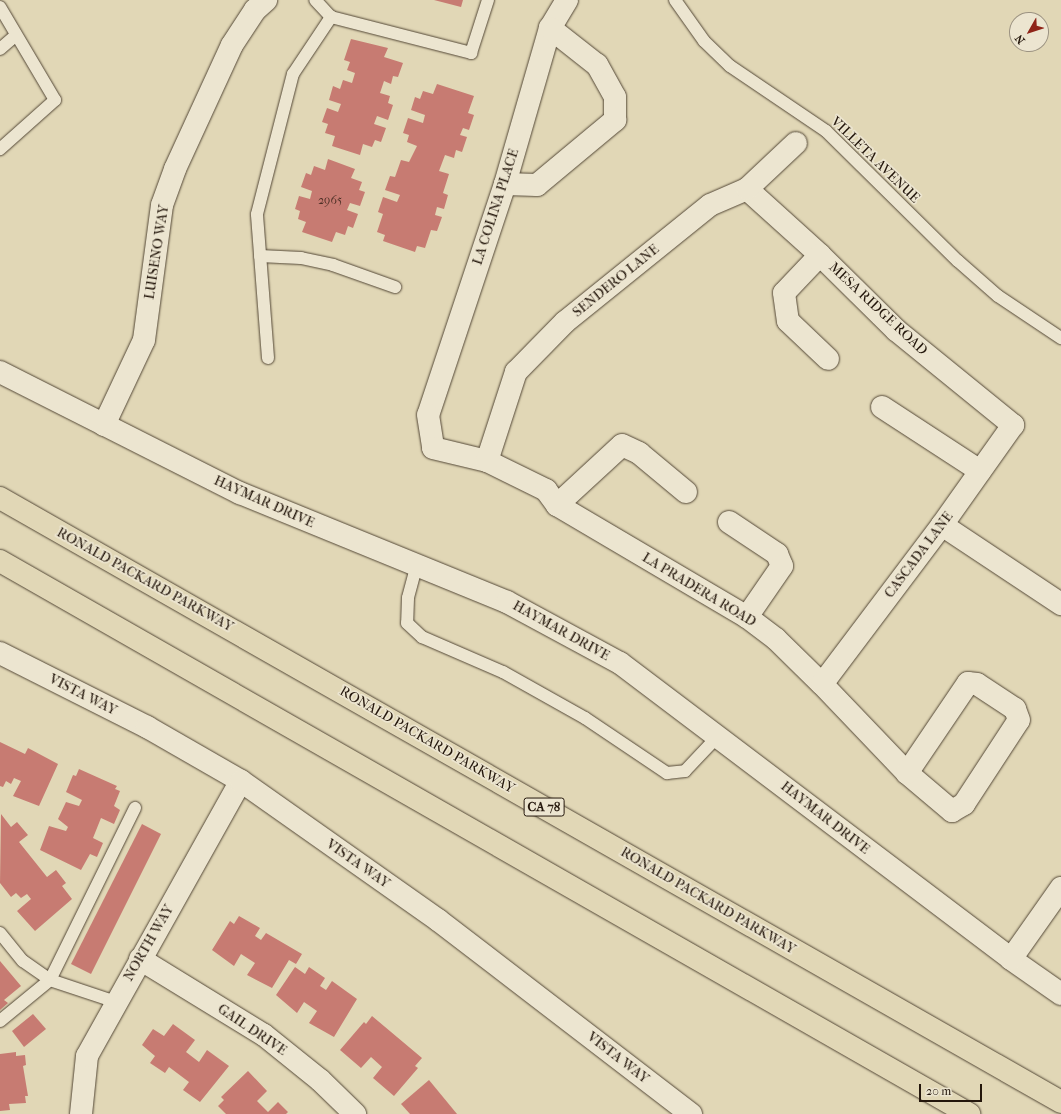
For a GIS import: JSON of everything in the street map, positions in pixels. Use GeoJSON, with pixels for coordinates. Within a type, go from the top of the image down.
{"type":"FeatureCollection","features":[{"type":"Feature","properties":{"kind":"highway"},"geometry":{"type":"LineString","coordinates":[[0,487],[26,513]]}},
{"type":"Feature","properties":{"kind":"highway","name":"RONALD PACKARD PARKWAY"},"geometry":{"type":"LineString","coordinates":[[0,498],[1061,1102]]}},
{"type":"Feature","properties":{"kind":"highway"},"geometry":{"type":"LineString","coordinates":[[0,561],[969,1114]]}},
{"type":"Feature","properties":{"kind":"highway"},"geometry":{"type":"LineString","coordinates":[[0,570],[82,608]]}},
{"type":"Feature","properties":{"kind":"street","name":"LUISENO WAY"},"geometry":{"type":"LineString","coordinates":[[104,425],[144,340],[162,205],[175,169],[232,45],[255,10],[266,0]]}},
{"type":"Feature","properties":{"kind":"street","name":"LA COLINA PLACE"},"geometry":{"type":"LineString","coordinates":[[428,415],[505,184],[550,28],[567,0]]}},
{"type":"Feature","properties":{"kind":"street"},"geometry":{"type":"LineString","coordinates":[[505,184],[537,185],[615,120],[615,97],[597,65],[550,28]]}},
{"type":"Feature","properties":{"kind":"street","name":"SENDERO LANE"},"geometry":{"type":"LineString","coordinates":[[487,461],[516,372],[565,322],[710,205],[748,189],[796,143]]}},
{"type":"Feature","properties":{"kind":"street","name":"MESA RIDGE ROAD"},"geometry":{"type":"LineString","coordinates":[[748,189],[820,255],[896,330],[1013,425]]}},
{"type":"Feature","properties":{"kind":"street"},"geometry":{"type":"LineString","coordinates":[[820,255],[784,293],[788,321],[828,359]]}},
{"type":"Feature","properties":{"kind":"street","name":"HAYMAR DRIVE"},"geometry":{"type":"LineString","coordinates":[[0,372],[240,493],[332,532],[417,564],[507,602],[620,663],[1011,959],[1061,994]]}},
{"type":"Feature","properties":{"kind":"street"},"geometry":{"type":"LineString","coordinates":[[882,407],[980,472]]}},
{"type":"Feature","properties":{"kind":"street","name":"LA PRADERA ROAD"},"geometry":{"type":"LineString","coordinates":[[428,415],[433,448],[487,461],[546,490],[558,505],[747,617],[776,639],[822,684],[906,772],[952,811],[964,804],[1019,720],[1015,710],[977,684],[968,683],[906,772]]}},
{"type":"Feature","properties":{"kind":"street","name":"CASCADA LANE"},"geometry":{"type":"LineString","coordinates":[[822,684],[942,525],[1013,425]]}},
{"type":"Feature","properties":{"kind":"street"},"geometry":{"type":"LineString","coordinates":[[558,505],[622,445],[639,453],[686,492]]}},
{"type":"Feature","properties":{"kind":"street"},"geometry":{"type":"LineString","coordinates":[[729,522],[777,554],[782,566],[747,617]]}},
{"type":"Feature","properties":{"kind":"street"},"geometry":{"type":"LineString","coordinates":[[942,525],[1061,604]]}},
{"type":"Feature","properties":{"kind":"street","name":"VISTA WAY"},"geometry":{"type":"LineString","coordinates":[[0,653],[147,727],[241,781],[438,920],[691,1114]]}},
{"type":"Feature","properties":{"kind":"street","name":"NORTH WAY"},"geometry":{"type":"LineString","coordinates":[[82,1114],[87,1056],[241,781]]}},
{"type":"Feature","properties":{"kind":"street"},"geometry":{"type":"LineString","coordinates":[[1011,959],[1061,888]]}},
{"type":"Feature","properties":{"kind":"street","name":"GAIL DRIVE"},"geometry":{"type":"LineString","coordinates":[[140,959],[264,1035],[320,1080],[355,1114]]}},
{"type":"Feature","properties":{"kind":"lane"},"geometry":{"type":"LineString","coordinates":[[315,0],[330,17],[471,53],[488,0]]}},
{"type":"Feature","properties":{"kind":"lane","name":"VILLETA AVENUE"},"geometry":{"type":"LineString","coordinates":[[675,0],[704,41],[730,66],[826,131],[958,262],[998,296],[1061,338]]}},
{"type":"Feature","properties":{"kind":"lane"},"geometry":{"type":"LineString","coordinates":[[0,8],[55,100],[0,149]]}},
{"type":"Feature","properties":{"kind":"lane"},"geometry":{"type":"LineString","coordinates":[[268,358],[257,214],[293,74],[330,17]]}},
{"type":"Feature","properties":{"kind":"lane"},"geometry":{"type":"LineString","coordinates":[[0,49],[16,35]]}},
{"type":"Feature","properties":{"kind":"lane"},"geometry":{"type":"LineString","coordinates":[[260,256],[301,258],[333,265],[395,287]]}},
{"type":"Feature","properties":{"kind":"lane"},"geometry":{"type":"LineString","coordinates":[[417,564],[408,598],[407,623],[422,637],[503,672],[585,718],[667,773],[685,771],[718,736]]}},
{"type":"Feature","properties":{"kind":"lane"},"geometry":{"type":"LineString","coordinates":[[0,1021],[50,980],[135,808]]}},
{"type":"Feature","properties":{"kind":"lane"},"geometry":{"type":"LineString","coordinates":[[0,933],[23,961],[50,980],[116,1002]]}},
{"type":"Feature","properties":{"kind":"building"},"geometry":{"type":"Polygon","coordinates":[[[434,0],[463,0],[461,7],[434,0]]]}},
{"type":"Feature","properties":{"kind":"building"},"geometry":{"type":"Polygon","coordinates":[[[351,39],[388,48],[384,57],[403,63],[398,77],[393,76],[391,84],[384,81],[380,93],[390,96],[388,103],[393,105],[388,120],[377,116],[374,124],[386,128],[381,142],[375,140],[372,147],[363,144],[360,155],[332,146],[335,136],[325,133],[328,124],[322,122],[327,108],[338,112],[341,104],[329,100],[333,86],[340,89],[343,80],[352,83],[355,73],[347,70],[350,62],[344,60],[351,39]]]}},
{"type":"Feature","properties":{"kind":"building"},"geometry":{"type":"Polygon","coordinates":[[[437,84],[474,96],[468,113],[474,115],[469,130],[463,128],[460,135],[467,137],[462,152],[456,150],[454,158],[445,155],[439,171],[449,174],[443,193],[448,195],[444,209],[437,207],[435,215],[442,217],[437,231],[431,230],[425,248],[417,246],[415,252],[383,241],[385,235],[377,232],[383,214],[378,212],[383,197],[397,202],[400,195],[385,190],[390,176],[395,177],[401,160],[409,162],[417,146],[407,142],[409,135],[403,133],[408,118],[423,123],[425,115],[411,110],[415,97],[420,99],[423,91],[433,94],[437,84]]]}},
{"type":"Feature","properties":{"kind":"building"},"geometry":{"type":"Polygon","coordinates":[[[328,159],[355,169],[351,178],[362,182],[359,190],[365,192],[360,206],[350,203],[347,210],[358,214],[353,228],[348,226],[345,235],[336,232],[332,242],[302,232],[306,222],[298,219],[300,211],[295,209],[299,196],[310,199],[312,191],[301,187],[306,173],[311,175],[314,166],[325,170],[328,159]]]}},
{"type":"Feature","properties":{"kind":"building"},"geometry":{"type":"Polygon","coordinates":[[[0,742],[25,754],[28,748],[58,764],[39,806],[13,796],[21,781],[14,778],[11,784],[6,781],[3,787],[0,786],[0,742]]]}},
{"type":"Feature","properties":{"kind":"building"},"geometry":{"type":"Polygon","coordinates":[[[79,769],[117,786],[115,789],[120,791],[114,806],[120,810],[114,824],[101,818],[93,838],[103,843],[97,857],[90,854],[81,870],[40,850],[49,826],[66,831],[68,827],[58,819],[66,802],[79,806],[82,800],[66,792],[73,775],[76,776],[79,769]]]}},
{"type":"Feature","properties":{"kind":"building"},"geometry":{"type":"Polygon","coordinates":[[[1,814],[11,827],[17,822],[28,835],[19,842],[47,877],[56,870],[66,883],[62,886],[72,899],[35,931],[17,911],[31,899],[27,894],[21,898],[16,893],[11,897],[0,883],[1,814]]]}},
{"type":"Feature","properties":{"kind":"building"},"geometry":{"type":"Polygon","coordinates":[[[142,824],[161,834],[91,974],[71,964],[142,824]]]}},
{"type":"Feature","properties":{"kind":"building"},"geometry":{"type":"Polygon","coordinates":[[[239,916],[260,928],[255,936],[261,940],[266,933],[302,954],[296,964],[289,960],[272,988],[247,975],[255,963],[241,954],[234,966],[212,950],[230,921],[234,924],[239,916]]]}},
{"type":"Feature","properties":{"kind":"building"},"geometry":{"type":"Polygon","coordinates":[[[0,961],[21,986],[4,1000],[8,1003],[0,1010],[0,961]]]}},
{"type":"Feature","properties":{"kind":"building"},"geometry":{"type":"Polygon","coordinates":[[[295,967],[305,974],[309,967],[325,978],[320,986],[326,990],[332,981],[357,999],[334,1037],[309,1023],[317,1011],[304,1002],[297,1013],[276,995],[295,967]]]}},
{"type":"Feature","properties":{"kind":"building"},"geometry":{"type":"Polygon","coordinates":[[[33,1014],[46,1029],[24,1047],[12,1031],[33,1014]]]}},
{"type":"Feature","properties":{"kind":"building"},"geometry":{"type":"Polygon","coordinates":[[[372,1016],[422,1058],[415,1066],[418,1068],[394,1096],[373,1078],[382,1067],[371,1057],[361,1068],[340,1050],[364,1022],[366,1024],[372,1016]]]}},
{"type":"Feature","properties":{"kind":"building"},"geometry":{"type":"Polygon","coordinates":[[[173,1024],[195,1040],[186,1052],[199,1062],[207,1050],[229,1066],[200,1102],[183,1090],[189,1082],[169,1067],[165,1073],[150,1063],[155,1056],[142,1045],[153,1029],[164,1036],[173,1024]]]}},
{"type":"Feature","properties":{"kind":"building"},"geometry":{"type":"Polygon","coordinates":[[[16,1052],[16,1056],[25,1055],[26,1065],[23,1066],[28,1096],[25,1096],[26,1103],[9,1104],[10,1110],[0,1111],[0,1054],[16,1052]]]}},
{"type":"Feature","properties":{"kind":"building"},"geometry":{"type":"Polygon","coordinates":[[[248,1071],[267,1091],[257,1101],[268,1112],[278,1102],[288,1112],[286,1114],[226,1114],[218,1106],[224,1100],[221,1097],[248,1071]]]}},
{"type":"Feature","properties":{"kind":"building"},"geometry":{"type":"Polygon","coordinates":[[[429,1080],[457,1114],[410,1114],[401,1104],[429,1080]]]}}]}
